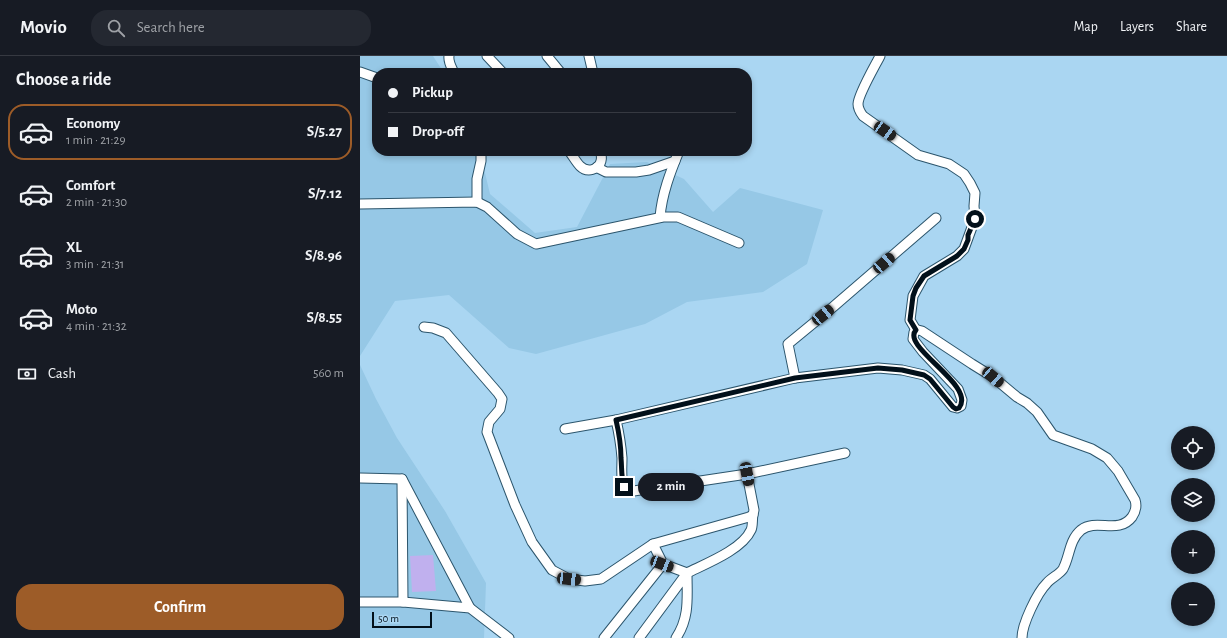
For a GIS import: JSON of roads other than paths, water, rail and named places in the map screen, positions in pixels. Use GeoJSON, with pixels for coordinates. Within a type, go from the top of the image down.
{"type":"FeatureCollection","features":[{"type":"Feature","properties":{"kind":"street"},"geometry":{"type":"LineString","coordinates":[[449,56],[448,59],[452,68]]}},
{"type":"Feature","properties":{"kind":"street"},"geometry":{"type":"LineString","coordinates":[[487,56],[498,68]]}},
{"type":"Feature","properties":{"kind":"street"},"geometry":{"type":"LineString","coordinates":[[547,56],[556,68]]}},
{"type":"Feature","properties":{"kind":"street"},"geometry":{"type":"LineString","coordinates":[[589,56],[592,68]]}},
{"type":"Feature","properties":{"kind":"street"},"geometry":{"type":"LineString","coordinates":[[880,56],[859,98],[858,106],[860,113],[918,155],[949,164],[964,174],[975,193],[975,219],[964,249],[957,256],[924,276],[916,288],[913,296],[910,320],[916,330],[922,331],[993,377],[1017,397],[1027,403],[1038,412],[1053,436],[1092,449],[1110,461],[1118,470],[1136,504],[1136,511],[1126,523],[1118,526],[1091,526],[1078,532],[1070,545],[1066,563],[1062,571],[1050,579],[1041,589],[1023,626],[1022,638]]}},
{"type":"Feature","properties":{"kind":"street"},"geometry":{"type":"LineString","coordinates":[[360,72],[372,76]]}},
{"type":"Feature","properties":{"kind":"street"},"geometry":{"type":"LineString","coordinates":[[477,202],[477,179],[481,156]]}},
{"type":"Feature","properties":{"kind":"street"},"geometry":{"type":"LineString","coordinates":[[573,156],[582,168],[588,170],[598,167],[601,161],[601,156]]}},
{"type":"Feature","properties":{"kind":"street"},"geometry":{"type":"LineString","coordinates":[[660,217],[660,208],[667,180],[677,156]]}},
{"type":"Feature","properties":{"kind":"street"},"geometry":{"type":"LineString","coordinates":[[598,167],[606,172],[636,172],[649,170],[675,162]]}},
{"type":"Feature","properties":{"kind":"street"},"geometry":{"type":"LineString","coordinates":[[360,204],[477,202],[487,207],[518,234],[536,244],[660,217],[678,217],[739,243]]}},
{"type":"Feature","properties":{"kind":"street"},"geometry":{"type":"LineString","coordinates":[[795,378],[788,344],[936,218]]}},
{"type":"Feature","properties":{"kind":"street"},"geometry":{"type":"LineString","coordinates":[[424,328],[433,328],[446,333],[492,385],[502,399],[500,409],[490,422],[487,432],[515,505],[532,542],[552,570],[569,579],[585,581],[601,578],[653,544],[752,515]]}},
{"type":"Feature","properties":{"kind":"street"},"geometry":{"type":"LineString","coordinates":[[565,429],[616,420],[795,378],[878,368],[902,370],[924,375],[930,379],[953,407],[956,409],[959,408],[962,400],[958,389],[915,341],[913,334],[916,330]]}},
{"type":"Feature","properties":{"kind":"street"},"geometry":{"type":"LineString","coordinates":[[616,420],[622,460],[621,476],[627,492],[747,474],[845,453]]}},
{"type":"Feature","properties":{"kind":"street"},"geometry":{"type":"LineString","coordinates":[[639,638],[687,574],[728,552],[744,539],[751,530],[752,515],[754,510],[747,474]]}},
{"type":"Feature","properties":{"kind":"street"},"geometry":{"type":"LineString","coordinates":[[360,478],[402,478]]}},
{"type":"Feature","properties":{"kind":"street"},"geometry":{"type":"LineString","coordinates":[[402,478],[403,602]]}},
{"type":"Feature","properties":{"kind":"street"},"geometry":{"type":"LineString","coordinates":[[402,478],[470,608],[509,638]]}},
{"type":"Feature","properties":{"kind":"street"},"geometry":{"type":"LineString","coordinates":[[653,544],[662,564],[687,574]]}},
{"type":"Feature","properties":{"kind":"street"},"geometry":{"type":"LineString","coordinates":[[604,638],[662,564]]}},
{"type":"Feature","properties":{"kind":"street"},"geometry":{"type":"LineString","coordinates":[[676,638],[681,630],[687,611],[687,574]]}},
{"type":"Feature","properties":{"kind":"street"},"geometry":{"type":"LineString","coordinates":[[360,602],[403,602],[470,608]]}}]}
